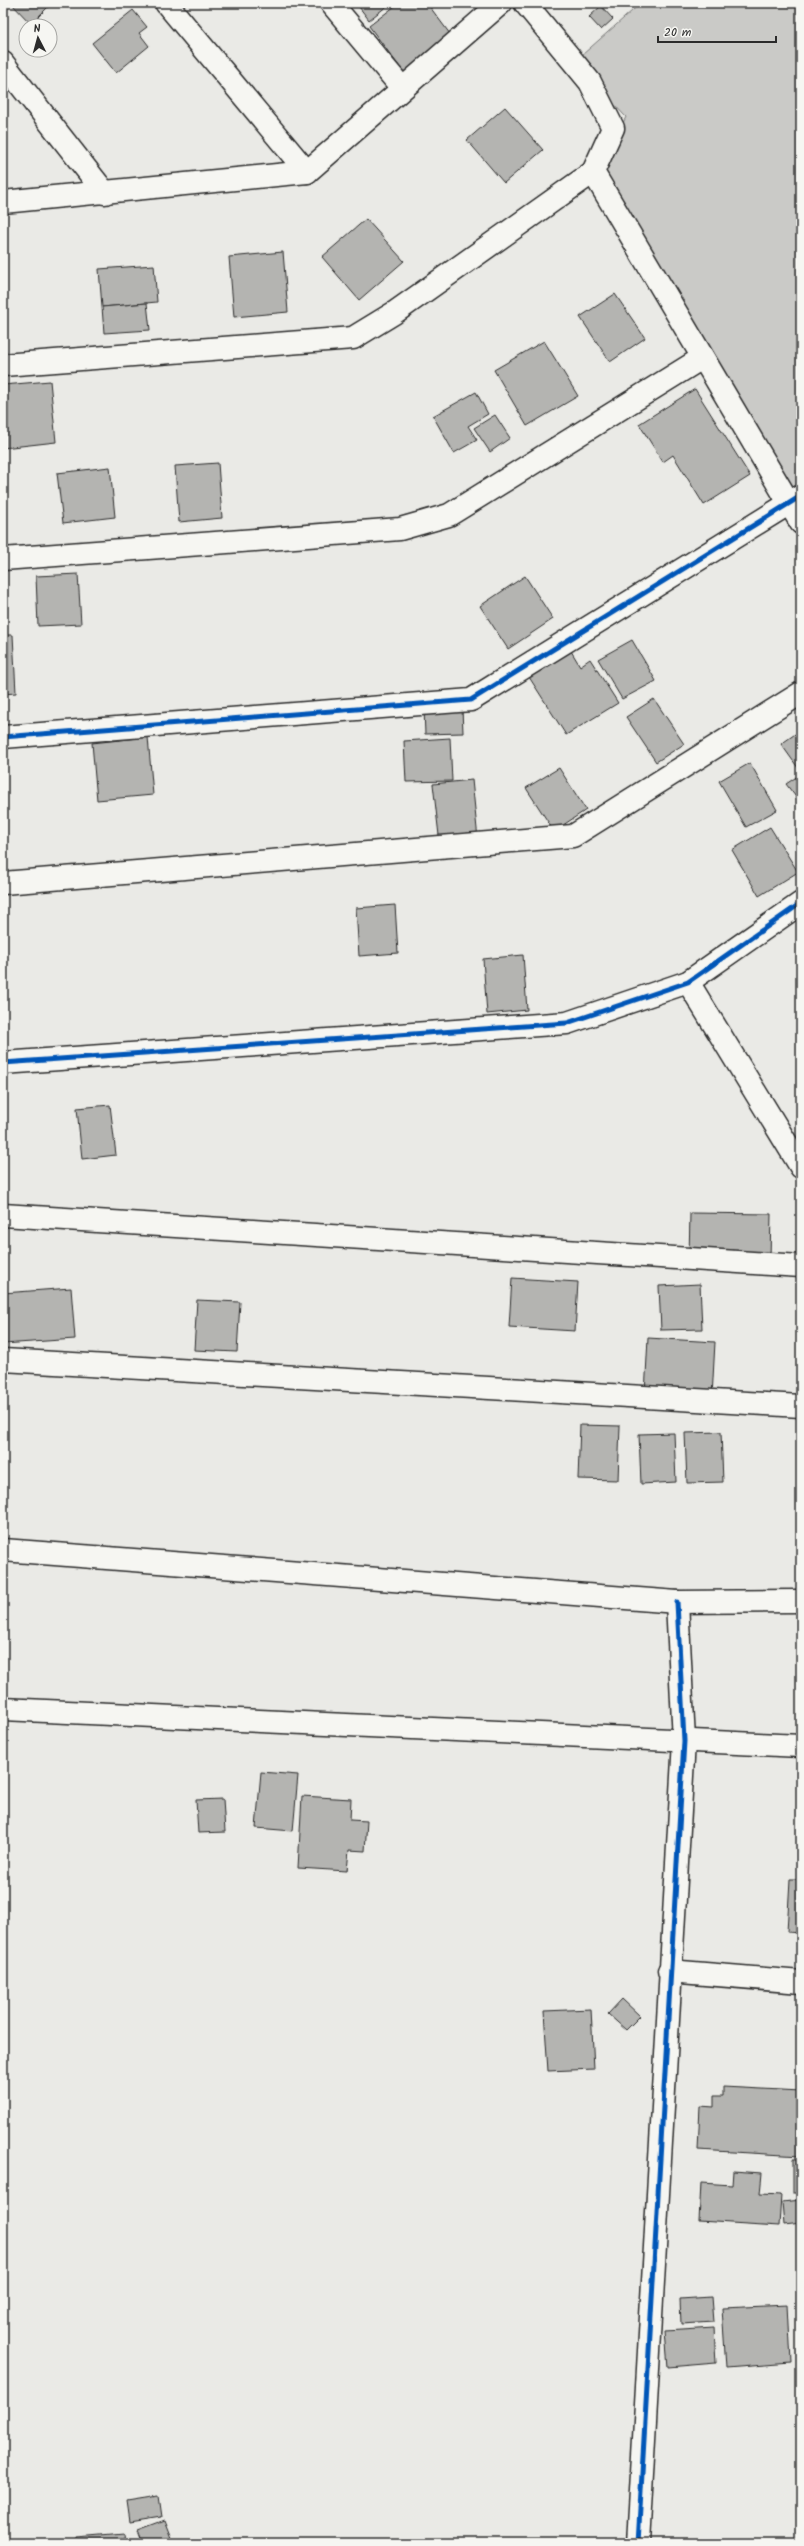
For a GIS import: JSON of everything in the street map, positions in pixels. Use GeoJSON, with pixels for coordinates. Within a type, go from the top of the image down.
{"type":"FeatureCollection","features":[{"type":"Feature","properties":{"kind":"street"},"geometry":{"type":"LineString","coordinates":[[166,3],[308,172]]}},
{"type":"Feature","properties":{"kind":"street"},"geometry":{"type":"LineString","coordinates":[[332,3],[402,88]]}},
{"type":"Feature","properties":{"kind":"street"},"geometry":{"type":"LineString","coordinates":[[3,202],[308,172],[402,88],[501,3]]}},
{"type":"Feature","properties":{"kind":"street"},"geometry":{"type":"LineString","coordinates":[[3,366],[353,338],[394,313],[593,172],[613,128],[590,82],[525,3]]}},
{"type":"Feature","properties":{"kind":"street"},"geometry":{"type":"LineString","coordinates":[[3,64],[105,193]]}},
{"type":"Feature","properties":{"kind":"street"},"geometry":{"type":"LineString","coordinates":[[593,172],[702,358],[795,500],[801,523]]}},
{"type":"Feature","properties":{"kind":"street"},"geometry":{"type":"LineString","coordinates":[[3,559],[400,529],[449,515],[702,358]]}},
{"type":"Feature","properties":{"kind":"street"},"geometry":{"type":"LineString","coordinates":[[3,736],[471,700],[795,500]]}},
{"type":"Feature","properties":{"kind":"street"},"geometry":{"type":"LineString","coordinates":[[3,883],[573,836],[801,693]]}},
{"type":"Feature","properties":{"kind":"street"},"geometry":{"type":"LineString","coordinates":[[3,1063],[567,1023],[688,982],[801,903]]}},
{"type":"Feature","properties":{"kind":"street"},"geometry":{"type":"LineString","coordinates":[[688,982],[801,1168]]}},
{"type":"Feature","properties":{"kind":"street"},"geometry":{"type":"LineString","coordinates":[[3,1214],[801,1266]]}},
{"type":"Feature","properties":{"kind":"street"},"geometry":{"type":"LineString","coordinates":[[3,1360],[801,1406]]}},
{"type":"Feature","properties":{"kind":"street"},"geometry":{"type":"LineString","coordinates":[[3,1550],[677,1602],[801,1601]]}},
{"type":"Feature","properties":{"kind":"street"},"geometry":{"type":"LineString","coordinates":[[638,2543],[669,1972],[684,1741],[677,1602]]}},
{"type":"Feature","properties":{"kind":"street"},"geometry":{"type":"LineString","coordinates":[[3,1709],[801,1746]]}},
{"type":"Feature","properties":{"kind":"street"},"geometry":{"type":"LineString","coordinates":[[669,1972],[801,1982]]}},
{"type":"Feature","properties":{"kind":"shaded area"},"geometry":{"type":"Polygon","coordinates":[[[641,3],[801,3],[801,493],[787,500],[598,171],[626,117],[574,62],[641,3]]]}},
{"type":"Feature","properties":{"kind":"building"},"geometry":{"type":"Polygon","coordinates":[[[11,3],[52,3],[37,18],[25,18],[11,3]]]}},
{"type":"Feature","properties":{"kind":"building"},"geometry":{"type":"Polygon","coordinates":[[[356,3],[391,3],[369,20],[356,3]]]}},
{"type":"Feature","properties":{"kind":"building"},"geometry":{"type":"Polygon","coordinates":[[[399,3],[427,3],[453,38],[405,74],[369,26],[399,3]]]}},
{"type":"Feature","properties":{"kind":"building"},"geometry":{"type":"Polygon","coordinates":[[[601,6],[613,19],[601,30],[589,17],[601,6]]]}},
{"type":"Feature","properties":{"kind":"building"},"geometry":{"type":"Polygon","coordinates":[[[133,10],[147,27],[139,33],[149,46],[116,73],[92,43],[133,10]]]}},
{"type":"Feature","properties":{"kind":"building"},"geometry":{"type":"Polygon","coordinates":[[[505,107],[543,150],[504,183],[467,140],[505,107]]]}},
{"type":"Feature","properties":{"kind":"building"},"geometry":{"type":"Polygon","coordinates":[[[366,219],[404,261],[359,300],[322,257],[366,219]]]}},
{"type":"Feature","properties":{"kind":"building"},"geometry":{"type":"Polygon","coordinates":[[[283,252],[288,312],[234,317],[229,257],[283,252]]]}},
{"type":"Feature","properties":{"kind":"building"},"geometry":{"type":"Polygon","coordinates":[[[154,265],[157,302],[102,307],[99,269],[154,265]]]}},
{"type":"Feature","properties":{"kind":"building"},"geometry":{"type":"Polygon","coordinates":[[[615,294],[645,338],[610,362],[580,317],[615,294]]]}},
{"type":"Feature","properties":{"kind":"building"},"geometry":{"type":"Polygon","coordinates":[[[147,303],[150,330],[104,333],[102,307],[147,303]]]}},
{"type":"Feature","properties":{"kind":"building"},"geometry":{"type":"Polygon","coordinates":[[[544,341],[578,396],[527,426],[494,370],[544,341]]]}},
{"type":"Feature","properties":{"kind":"building"},"geometry":{"type":"Polygon","coordinates":[[[50,381],[56,442],[3,448],[3,385],[50,381]]]}},
{"type":"Feature","properties":{"kind":"building"},"geometry":{"type":"Polygon","coordinates":[[[695,389],[750,476],[704,505],[673,455],[663,462],[639,424],[695,389]]]}},
{"type":"Feature","properties":{"kind":"building"},"geometry":{"type":"Polygon","coordinates":[[[476,392],[488,414],[468,426],[477,440],[454,453],[433,416],[476,392]]]}},
{"type":"Feature","properties":{"kind":"building"},"geometry":{"type":"Polygon","coordinates":[[[495,415],[510,438],[490,452],[474,428],[495,415]]]}},
{"type":"Feature","properties":{"kind":"building"},"geometry":{"type":"Polygon","coordinates":[[[218,463],[222,518],[179,522],[175,466],[218,463]]]}},
{"type":"Feature","properties":{"kind":"building"},"geometry":{"type":"Polygon","coordinates":[[[110,467],[115,517],[63,523],[57,473],[110,467]]]}},
{"type":"Feature","properties":{"kind":"building"},"geometry":{"type":"Polygon","coordinates":[[[78,574],[81,624],[38,626],[36,576],[78,574]]]}},
{"type":"Feature","properties":{"kind":"building"},"geometry":{"type":"Polygon","coordinates":[[[525,576],[553,619],[508,649],[480,606],[525,576]]]}},
{"type":"Feature","properties":{"kind":"building"},"geometry":{"type":"Polygon","coordinates":[[[3,635],[13,635],[16,693],[3,694],[3,635]]]}},
{"type":"Feature","properties":{"kind":"building"},"geometry":{"type":"Polygon","coordinates":[[[632,640],[656,681],[622,699],[598,659],[632,640]]]}},
{"type":"Feature","properties":{"kind":"building"},"geometry":{"type":"Polygon","coordinates":[[[571,651],[580,666],[590,659],[618,703],[566,735],[529,677],[571,651]]]}},
{"type":"Feature","properties":{"kind":"building"},"geometry":{"type":"Polygon","coordinates":[[[654,699],[684,744],[656,762],[626,717],[654,699]]]}},
{"type":"Feature","properties":{"kind":"building"},"geometry":{"type":"Polygon","coordinates":[[[462,708],[463,733],[425,734],[424,709],[462,708]]]}},
{"type":"Feature","properties":{"kind":"building"},"geometry":{"type":"Polygon","coordinates":[[[801,730],[801,772],[781,744],[801,730]]]}},
{"type":"Feature","properties":{"kind":"building"},"geometry":{"type":"Polygon","coordinates":[[[148,737],[153,795],[97,800],[92,743],[148,737]]]}},
{"type":"Feature","properties":{"kind":"building"},"geometry":{"type":"Polygon","coordinates":[[[450,738],[452,781],[406,782],[404,741],[450,738]]]}},
{"type":"Feature","properties":{"kind":"building"},"geometry":{"type":"Polygon","coordinates":[[[750,763],[777,810],[746,827],[719,781],[750,763]]]}},
{"type":"Feature","properties":{"kind":"building"},"geometry":{"type":"Polygon","coordinates":[[[559,768],[586,810],[554,831],[526,788],[559,768]]]}},
{"type":"Feature","properties":{"kind":"building"},"geometry":{"type":"Polygon","coordinates":[[[801,774],[801,800],[799,801],[786,784],[801,774]]]}},
{"type":"Feature","properties":{"kind":"building"},"geometry":{"type":"Polygon","coordinates":[[[472,780],[478,839],[440,844],[433,784],[472,780]]]}},
{"type":"Feature","properties":{"kind":"building"},"geometry":{"type":"Polygon","coordinates":[[[770,827],[798,872],[759,896],[732,850],[770,827]]]}},
{"type":"Feature","properties":{"kind":"building"},"geometry":{"type":"Polygon","coordinates":[[[395,905],[398,953],[359,956],[356,908],[395,905]]]}},
{"type":"Feature","properties":{"kind":"building"},"geometry":{"type":"Polygon","coordinates":[[[523,955],[527,1010],[487,1014],[483,959],[523,955]]]}},
{"type":"Feature","properties":{"kind":"building"},"geometry":{"type":"Polygon","coordinates":[[[110,1105],[116,1155],[82,1159],[77,1108],[110,1105]]]}},
{"type":"Feature","properties":{"kind":"building"},"geometry":{"type":"Polygon","coordinates":[[[690,1213],[771,1214],[770,1259],[689,1258],[690,1213]]]}},
{"type":"Feature","properties":{"kind":"building"},"geometry":{"type":"Polygon","coordinates":[[[512,1278],[578,1282],[575,1331],[509,1327],[512,1278]]]}},
{"type":"Feature","properties":{"kind":"building"},"geometry":{"type":"Polygon","coordinates":[[[700,1284],[702,1329],[661,1330],[659,1286],[700,1284]]]}},
{"type":"Feature","properties":{"kind":"building"},"geometry":{"type":"Polygon","coordinates":[[[71,1288],[75,1339],[3,1344],[3,1293],[71,1288]]]}},
{"type":"Feature","properties":{"kind":"building"},"geometry":{"type":"Polygon","coordinates":[[[197,1300],[240,1302],[237,1352],[194,1350],[197,1300]]]}},
{"type":"Feature","properties":{"kind":"building"},"geometry":{"type":"Polygon","coordinates":[[[648,1338],[715,1342],[712,1397],[645,1394],[648,1338]]]}},
{"type":"Feature","properties":{"kind":"building"},"geometry":{"type":"Polygon","coordinates":[[[580,1425],[620,1426],[618,1480],[578,1479],[580,1425]]]}},
{"type":"Feature","properties":{"kind":"building"},"geometry":{"type":"Polygon","coordinates":[[[721,1432],[723,1482],[687,1483],[685,1433],[721,1432]]]}},
{"type":"Feature","properties":{"kind":"building"},"geometry":{"type":"Polygon","coordinates":[[[674,1433],[676,1482],[641,1484],[639,1434],[674,1433]]]}},
{"type":"Feature","properties":{"kind":"building"},"geometry":{"type":"Polygon","coordinates":[[[261,1772],[298,1775],[293,1831],[256,1828],[261,1772]]]}},
{"type":"Feature","properties":{"kind":"building"},"geometry":{"type":"Polygon","coordinates":[[[302,1796],[351,1799],[350,1820],[367,1821],[365,1851],[349,1850],[347,1871],[298,1868],[302,1796]]]}},
{"type":"Feature","properties":{"kind":"building"},"geometry":{"type":"Polygon","coordinates":[[[223,1799],[225,1832],[198,1833],[196,1800],[223,1799]]]}},
{"type":"Feature","properties":{"kind":"building"},"geometry":{"type":"Polygon","coordinates":[[[790,1879],[801,1879],[801,1933],[787,1932],[790,1879]]]}},
{"type":"Feature","properties":{"kind":"building"},"geometry":{"type":"Polygon","coordinates":[[[622,1999],[640,2016],[626,2030],[608,2014],[622,1999]]]}},
{"type":"Feature","properties":{"kind":"building"},"geometry":{"type":"Polygon","coordinates":[[[591,2009],[594,2069],[548,2071],[544,2011],[591,2009]]]}},
{"type":"Feature","properties":{"kind":"building"},"geometry":{"type":"Polygon","coordinates":[[[723,2087],[801,2091],[801,2156],[698,2150],[700,2106],[714,2107],[714,2096],[723,2096],[723,2087]]]}},
{"type":"Feature","properties":{"kind":"building"},"geometry":{"type":"Polygon","coordinates":[[[793,2159],[801,2159],[801,2193],[793,2193],[793,2159]]]}},
{"type":"Feature","properties":{"kind":"building"},"geometry":{"type":"Polygon","coordinates":[[[733,2171],[762,2173],[760,2194],[781,2195],[779,2226],[699,2221],[701,2183],[732,2185],[733,2171]]]}},
{"type":"Feature","properties":{"kind":"building"},"geometry":{"type":"Polygon","coordinates":[[[801,2200],[801,2223],[784,2225],[782,2202],[801,2200]]]}},
{"type":"Feature","properties":{"kind":"building"},"geometry":{"type":"Polygon","coordinates":[[[711,2297],[713,2322],[681,2324],[680,2299],[711,2297]]]}},
{"type":"Feature","properties":{"kind":"building"},"geometry":{"type":"Polygon","coordinates":[[[788,2305],[791,2363],[726,2368],[722,2308],[788,2305]]]}},
{"type":"Feature","properties":{"kind":"building"},"geometry":{"type":"Polygon","coordinates":[[[714,2328],[716,2363],[668,2367],[665,2331],[714,2328]]]}},
{"type":"Feature","properties":{"kind":"building"},"geometry":{"type":"Polygon","coordinates":[[[158,2496],[161,2517],[130,2522],[127,2501],[158,2496]]]}},
{"type":"Feature","properties":{"kind":"building"},"geometry":{"type":"Polygon","coordinates":[[[165,2520],[174,2543],[143,2543],[138,2530],[165,2520]]]}},
{"type":"Feature","properties":{"kind":"building"},"geometry":{"type":"Polygon","coordinates":[[[124,2533],[125,2543],[77,2543],[77,2537],[124,2533]]]}},
{"type":"Feature","properties":{"kind":"cycle path"},"geometry":{"type":"LineString","coordinates":[[3,737],[471,700],[801,496]]}},
{"type":"Feature","properties":{"kind":"cycle path"},"geometry":{"type":"LineString","coordinates":[[3,1063],[567,1023],[688,982],[801,903]]}},
{"type":"Feature","properties":{"kind":"cycle path"},"geometry":{"type":"LineString","coordinates":[[638,2543],[684,1741],[677,1602]]}}]}
